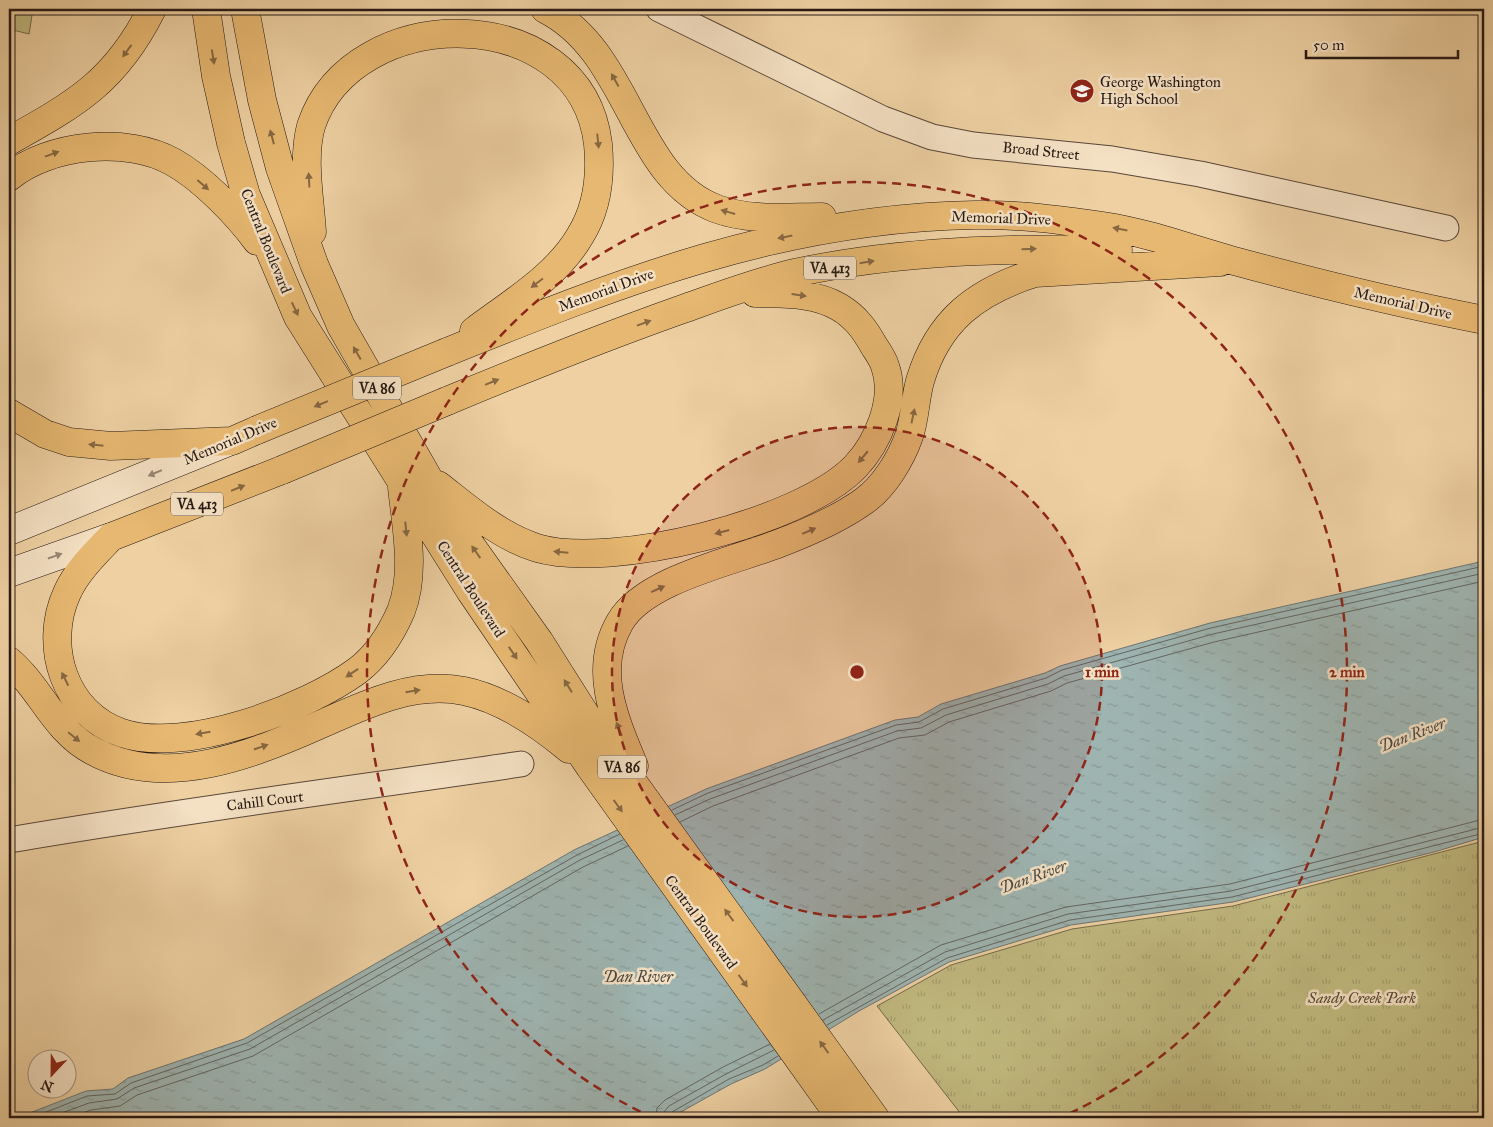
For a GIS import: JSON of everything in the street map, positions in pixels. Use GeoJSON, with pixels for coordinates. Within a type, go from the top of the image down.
{"type":"FeatureCollection","features":[{"type":"Feature","properties":{"kind":"main road"},"geometry":{"type":"LineString","coordinates":[[9,141],[70,105],[101,82],[116,66],[140,33],[152,9]]}},
{"type":"Feature","properties":{"kind":"main road","name":"Central Boulevard"},"geometry":{"type":"LineString","coordinates":[[206,9],[216,76],[231,143],[246,195],[298,317],[471,592],[590,767],[834,1108]]}},
{"type":"Feature","properties":{"kind":"main road","name":"Central Boulevard"},"geometry":{"type":"LineString","coordinates":[[245,9],[264,108],[280,168],[314,264],[341,326],[450,516],[539,641],[594,728],[875,1118]]}},
{"type":"Feature","properties":{"kind":"main road"},"geometry":{"type":"LineString","coordinates":[[545,9],[566,22],[589,42],[613,76],[660,163],[674,179],[694,196],[715,208],[738,215],[899,218]]}},
{"type":"Feature","properties":{"kind":"main road"},"geometry":{"type":"LineString","coordinates":[[314,264],[308,154],[310,129],[320,99],[332,77],[349,57],[388,30],[423,18],[454,14],[475,16],[501,22],[520,29],[542,43],[562,60],[577,81],[589,105],[597,131],[600,158],[598,184],[592,210],[582,234],[560,263],[546,276],[447,352]]}},
{"type":"Feature","properties":{"kind":"main road"},"geometry":{"type":"LineString","coordinates":[[9,177],[36,160],[62,151],[94,147],[143,151],[173,161],[202,184],[235,215],[274,264]]}},
{"type":"Feature","properties":{"kind":"main road","name":"Memorial Drive"},"geometry":{"type":"LineString","coordinates":[[9,531],[600,291],[682,263],[766,240],[838,226],[899,218],[976,214],[1030,217],[1096,225],[1160,238],[1234,261],[1432,310],[1484,320]]}},
{"type":"Feature","properties":{"kind":"main road","name":"Memorial Drive"},"geometry":{"type":"LineString","coordinates":[[9,573],[111,537],[282,470],[619,332],[733,291],[794,273],[878,260],[972,251],[1035,249],[1130,251],[1234,261]]}},
{"type":"Feature","properties":{"kind":"main road"},"geometry":{"type":"LineString","coordinates":[[651,807],[615,718],[608,694],[606,670],[610,646],[619,623],[630,607],[645,594],[687,576],[779,544],[822,525],[866,500],[887,478],[901,455],[909,436],[920,381],[930,353],[944,328],[965,308],[988,292],[1035,273],[1234,261]]}},
{"type":"Feature","properties":{"kind":"main road"},"geometry":{"type":"LineString","coordinates":[[429,478],[488,523],[512,538],[538,548],[559,552],[588,553],[642,549],[687,542],[730,530],[785,509],[832,486],[854,468],[868,451],[878,431],[886,411],[888,390],[885,365],[866,330],[855,318],[838,306],[814,297],[733,291]]}},
{"type":"Feature","properties":{"kind":"main road"},"geometry":{"type":"LineString","coordinates":[[9,413],[45,434],[69,442],[111,446],[232,441]]}},
{"type":"Feature","properties":{"kind":"main road"},"geometry":{"type":"LineString","coordinates":[[111,537],[92,558],[68,591],[59,611],[56,632],[57,654],[62,675],[75,698],[89,714],[106,726],[122,733],[148,738],[174,738],[219,731],[252,722],[300,702],[357,671],[376,653],[391,632],[402,609],[407,587],[408,551],[401,481]]}},
{"type":"Feature","properties":{"kind":"main road"},"geometry":{"type":"LineString","coordinates":[[9,661],[26,678],[52,716],[71,736],[93,751],[116,761],[141,767],[172,768],[204,765],[290,738],[370,703],[409,692],[435,688],[462,690],[483,696],[519,713],[552,735],[590,767]]}},
{"type":"Feature","properties":{"kind":"street","name":"Broad Street"},"geometry":{"type":"LineString","coordinates":[[659,9],[876,116],[932,138],[973,145],[1112,159],[1200,174],[1446,228]]}},
{"type":"Feature","properties":{"kind":"street","name":"Cahill Court"},"geometry":{"type":"LineString","coordinates":[[9,840],[157,814],[330,792],[521,764]]}},
{"type":"Feature","properties":{"kind":"green space"},"geometry":{"type":"Polygon","coordinates":[[[9,9],[33,9],[29,34],[9,29],[9,9]]]}},
{"type":"Feature","properties":{"kind":"green space","name":"Sandy Creek Park"},"geometry":{"type":"Polygon","coordinates":[[[1484,841],[1484,1118],[964,1118],[877,1006],[951,965],[1072,929],[1233,906],[1484,841]]]}},
{"type":"Feature","properties":{"kind":"water","name":"Dan River"},"geometry":{"type":"Polygon","coordinates":[[[1484,561],[1484,837],[1434,852],[1233,902],[1071,925],[949,962],[859,1011],[765,1069],[731,1084],[670,1118],[17,1118],[63,1100],[78,1100],[78,1094],[86,1091],[113,1089],[128,1078],[244,1039],[574,850],[706,789],[895,720],[918,717],[941,704],[1045,673],[1060,666],[1210,623],[1484,561]]]}},
{"type":"Feature","properties":{"kind":"place","name":"George Washington High School"},"geometry":{"type":"Point","coordinates":[1082,91]}}]}
